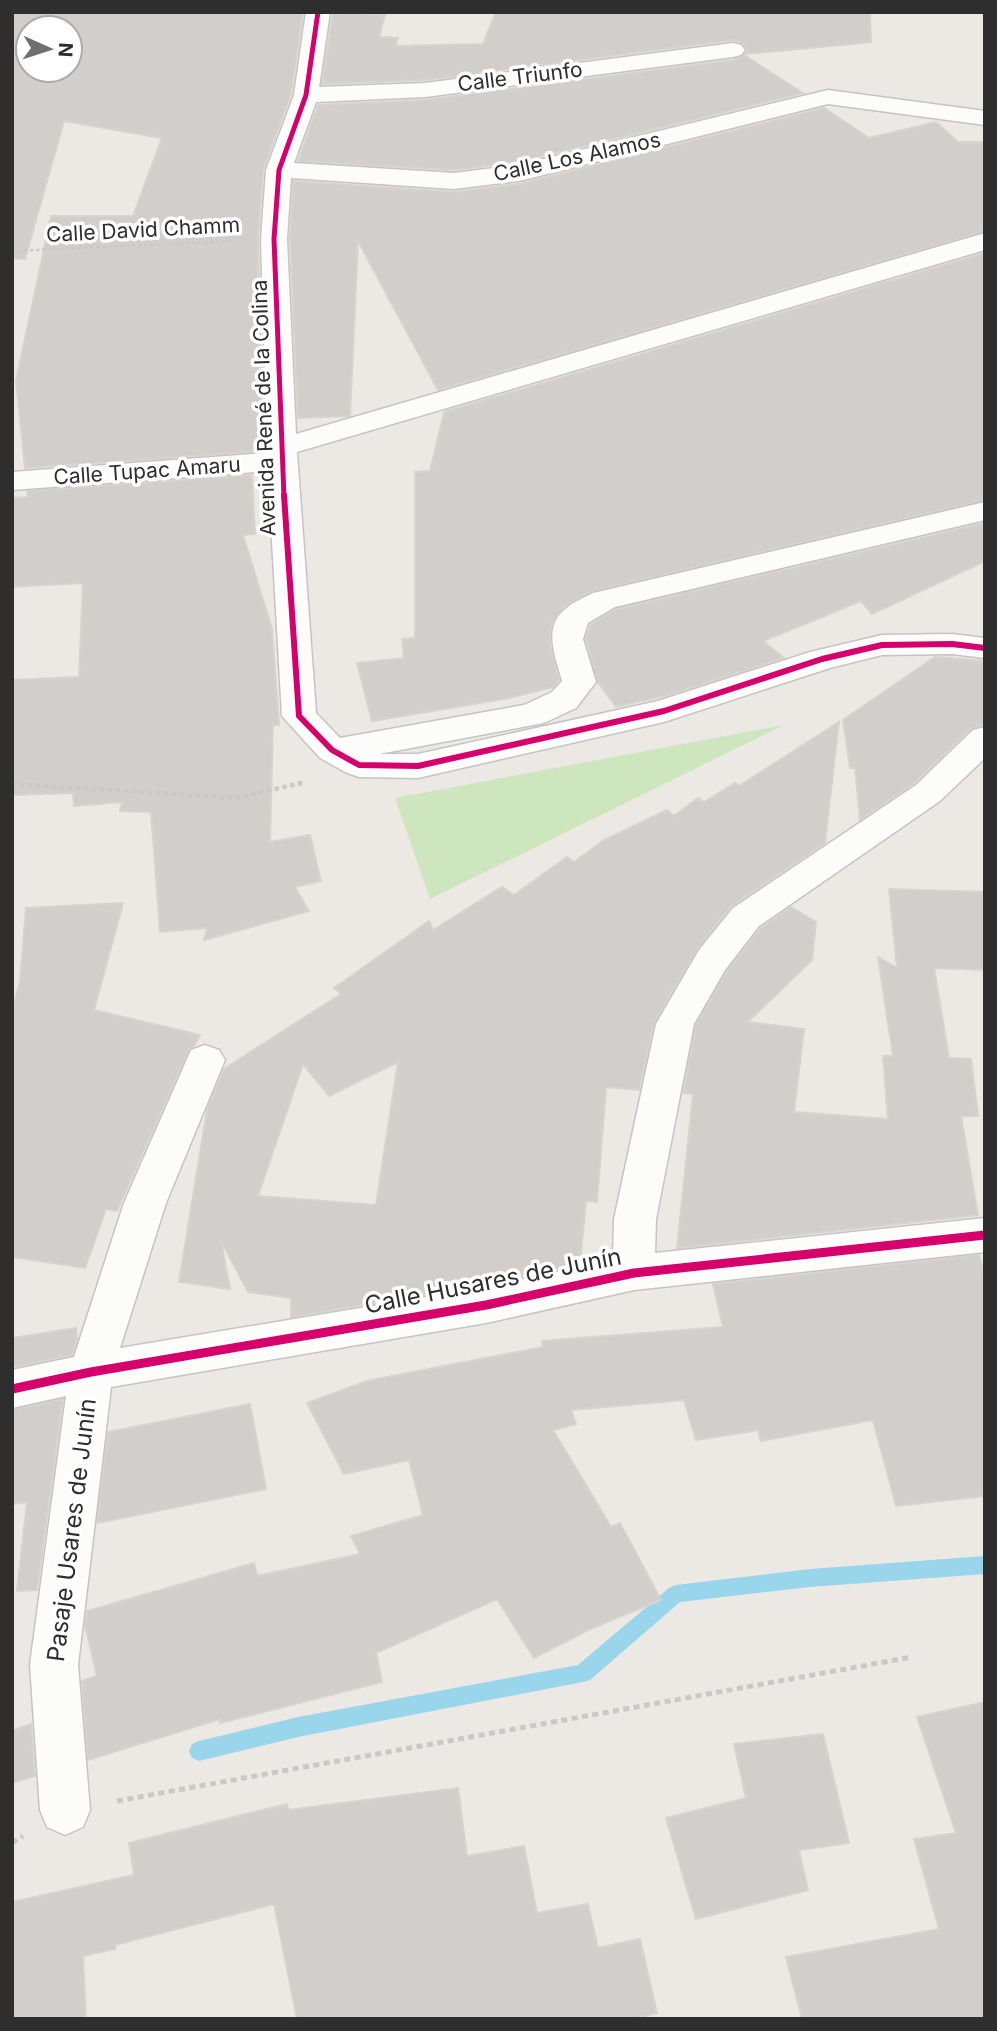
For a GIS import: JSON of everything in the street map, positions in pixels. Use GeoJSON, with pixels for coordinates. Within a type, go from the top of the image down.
{"type":"FeatureCollection","features":[{"type":"Feature","properties":{"kind":"street","name":"Avenida René de la Colina"},"geometry":{"type":"LineString","coordinates":[[318,12],[306,95],[279,170],[274,239],[282,454],[299,716],[332,750],[359,765],[372,767]]}},
{"type":"Feature","properties":{"kind":"street","name":"Calle Triunfo"},"geometry":{"type":"LineString","coordinates":[[306,95],[425,90],[733,50]]}},
{"type":"Feature","properties":{"kind":"street","name":"Calle Los Alamos"},"geometry":{"type":"LineString","coordinates":[[279,170],[454,181],[519,173],[828,97],[985,118]]}},
{"type":"Feature","properties":{"kind":"street","name":"Calle Tupac Amaru"},"geometry":{"type":"LineString","coordinates":[[12,481],[282,454],[985,241]]}},
{"type":"Feature","properties":{"kind":"street"},"geometry":{"type":"LineString","coordinates":[[332,750],[532,715],[564,700],[579,682],[567,639],[574,618],[604,600],[985,511]]}},
{"type":"Feature","properties":{"kind":"street"},"geometry":{"type":"LineString","coordinates":[[372,767],[418,766],[452,761],[664,711],[822,659],[882,645],[952,644],[985,648]]}},
{"type":"Feature","properties":{"kind":"street"},"geometry":{"type":"LineString","coordinates":[[634,1273],[635,1219],[675,1024],[712,960],[746,917],[928,793],[985,738]]}},
{"type":"Feature","properties":{"kind":"street","name":"Pasaje Usares de Junín"},"geometry":{"type":"LineString","coordinates":[[65,1810],[54,1665],[91,1372],[145,1203],[205,1060]]}},
{"type":"Feature","properties":{"kind":"street","name":"Calle Husares de Junín"},"geometry":{"type":"LineString","coordinates":[[12,1389],[91,1372],[486,1305],[634,1273],[985,1235]]}},
{"type":"Feature","properties":{"kind":"path"},"geometry":{"type":"LineString","coordinates":[[12,784],[235,798],[372,767]]}},
{"type":"Feature","properties":{"kind":"path"},"geometry":{"type":"LineString","coordinates":[[12,1843],[65,1810],[912,1657]]}},
{"type":"Feature","properties":{"kind":"green space"},"geometry":{"type":"Polygon","coordinates":[[[784,725],[430,899],[395,798],[784,725]]]}},
{"type":"Feature","properties":{"kind":"building"},"geometry":{"type":"Polygon","coordinates":[[[12,12],[303,12],[291,94],[263,170],[258,239],[263,451],[25,468],[16,381],[51,216],[133,216],[162,138],[64,121],[25,259],[12,258],[12,12]]]}},
{"type":"Feature","properties":{"kind":"building"},"geometry":{"type":"Polygon","coordinates":[[[496,12],[870,12],[871,42],[745,54],[748,50],[743,43],[733,40],[425,80],[322,84],[333,13],[385,15],[379,37],[398,38],[395,46],[483,44],[496,12]]]}},
{"type":"Feature","properties":{"kind":"building"},"geometry":{"type":"Polygon","coordinates":[[[744,55],[803,93],[519,162],[454,170],[298,161],[318,105],[425,100],[733,60],[744,55]]]}},
{"type":"Feature","properties":{"kind":"building"},"geometry":{"type":"Polygon","coordinates":[[[824,108],[869,138],[936,122],[958,142],[985,142],[985,231],[438,390],[358,241],[350,416],[298,418],[290,239],[293,181],[454,192],[519,184],[824,108]]]}},
{"type":"Feature","properties":{"kind":"building"},"geometry":{"type":"Polygon","coordinates":[[[985,253],[985,500],[592,591],[564,606],[551,625],[550,645],[559,680],[553,687],[509,698],[372,721],[357,663],[404,658],[402,639],[415,638],[415,472],[430,471],[444,412],[985,253]]]}},
{"type":"Feature","properties":{"kind":"building"},"geometry":{"type":"Polygon","coordinates":[[[252,475],[255,534],[243,535],[272,629],[279,725],[273,725],[270,842],[310,835],[321,881],[295,887],[309,911],[204,940],[207,928],[160,932],[151,812],[120,811],[122,802],[74,806],[73,793],[12,795],[12,680],[79,677],[83,583],[12,587],[12,498],[28,497],[27,491],[252,475]]]}},
{"type":"Feature","properties":{"kind":"building"},"geometry":{"type":"Polygon","coordinates":[[[985,523],[985,561],[872,614],[861,601],[763,641],[784,658],[668,695],[616,707],[598,682],[586,639],[590,625],[616,609],[985,523]]]}},
{"type":"Feature","properties":{"kind":"building"},"geometry":{"type":"Polygon","coordinates":[[[935,657],[985,661],[985,725],[971,728],[914,783],[860,820],[855,768],[850,768],[843,720],[935,657]]]}},
{"type":"Feature","properties":{"kind":"building"},"geometry":{"type":"Polygon","coordinates":[[[839,722],[825,843],[731,906],[697,949],[654,1023],[639,1090],[606,1087],[597,1202],[586,1201],[580,1264],[486,1284],[291,1317],[291,1298],[248,1292],[221,1241],[230,1289],[179,1282],[207,1110],[224,1069],[341,994],[334,988],[429,921],[433,930],[502,887],[514,895],[567,857],[574,862],[604,840],[667,810],[674,816],[698,798],[704,802],[735,783],[739,786],[839,722]],[[398,1062],[329,1096],[303,1064],[258,1196],[376,1205],[398,1062]]]}},
{"type":"Feature","properties":{"kind":"building"},"geometry":{"type":"Polygon","coordinates":[[[889,889],[985,892],[985,970],[934,968],[949,1058],[971,1059],[978,1116],[961,1116],[978,1215],[677,1248],[693,1094],[683,1093],[696,1025],[727,971],[761,928],[791,907],[816,922],[812,960],[748,1022],[804,1029],[794,1112],[888,1119],[883,1056],[893,1056],[878,957],[897,968],[889,889]]]}},
{"type":"Feature","properties":{"kind":"building"},"geometry":{"type":"Polygon","coordinates":[[[123,903],[94,1010],[200,1035],[189,1049],[117,1211],[106,1209],[85,1268],[12,1257],[12,1010],[20,981],[26,908],[123,903]]]}},
{"type":"Feature","properties":{"kind":"building"},"geometry":{"type":"Polygon","coordinates":[[[979,1255],[985,1278],[985,1496],[896,1506],[873,1420],[761,1441],[758,1430],[696,1440],[684,1400],[571,1410],[576,1424],[553,1430],[611,1527],[620,1523],[661,1600],[590,1629],[534,1658],[497,1599],[376,1653],[382,1682],[220,1723],[220,1719],[88,1760],[82,1681],[97,1676],[85,1625],[87,1611],[254,1563],[257,1576],[360,1554],[351,1536],[423,1515],[409,1460],[344,1474],[307,1403],[367,1381],[543,1347],[542,1341],[723,1327],[713,1284],[979,1255]]]}},
{"type":"Feature","properties":{"kind":"building"},"geometry":{"type":"Polygon","coordinates":[[[76,1328],[77,1339],[72,1355],[12,1367],[12,1338],[76,1328]]]}},
{"type":"Feature","properties":{"kind":"building"},"geometry":{"type":"Polygon","coordinates":[[[63,1399],[37,1590],[17,1591],[27,1502],[12,1504],[12,1410],[63,1399]]]}},
{"type":"Feature","properties":{"kind":"building"},"geometry":{"type":"Polygon","coordinates":[[[250,1404],[266,1489],[97,1523],[108,1432],[250,1404]]]}},
{"type":"Feature","properties":{"kind":"building"},"geometry":{"type":"Polygon","coordinates":[[[985,1702],[985,2019],[802,2019],[786,1957],[939,1929],[914,1839],[956,1833],[917,1717],[985,1702]]]}},
{"type":"Feature","properties":{"kind":"building"},"geometry":{"type":"Polygon","coordinates":[[[31,1724],[35,1776],[12,1783],[12,1731],[31,1724]]]}},
{"type":"Feature","properties":{"kind":"building"},"geometry":{"type":"Polygon","coordinates":[[[823,1734],[849,1843],[799,1850],[808,1890],[696,1919],[666,1818],[746,1798],[734,1744],[823,1734]]]}},
{"type":"Feature","properties":{"kind":"building"},"geometry":{"type":"Polygon","coordinates":[[[458,1788],[467,1856],[524,1846],[537,1913],[588,1904],[598,1948],[640,1939],[657,2013],[632,2019],[297,2019],[274,1904],[115,1945],[115,1949],[83,1956],[86,2019],[12,2019],[12,1902],[134,1875],[129,1843],[287,1804],[288,1810],[458,1788]]]}},
{"type":"Feature","properties":{"kind":"waterway"},"geometry":{"type":"LineString","coordinates":[[199,1751],[298,1727],[583,1673],[676,1594],[810,1578],[985,1565]]}},
{"type":"Feature","properties":{"kind":"cycle path"},"geometry":{"type":"LineString","coordinates":[[318,12],[306,95],[279,170],[274,239],[282,461],[299,716],[332,750],[359,765],[418,766],[664,711],[822,659],[882,645],[952,644],[985,648]]}},
{"type":"Feature","properties":{"kind":"cycle path"},"geometry":{"type":"LineString","coordinates":[[12,1389],[91,1372],[486,1305],[634,1273],[985,1235]]}}]}
